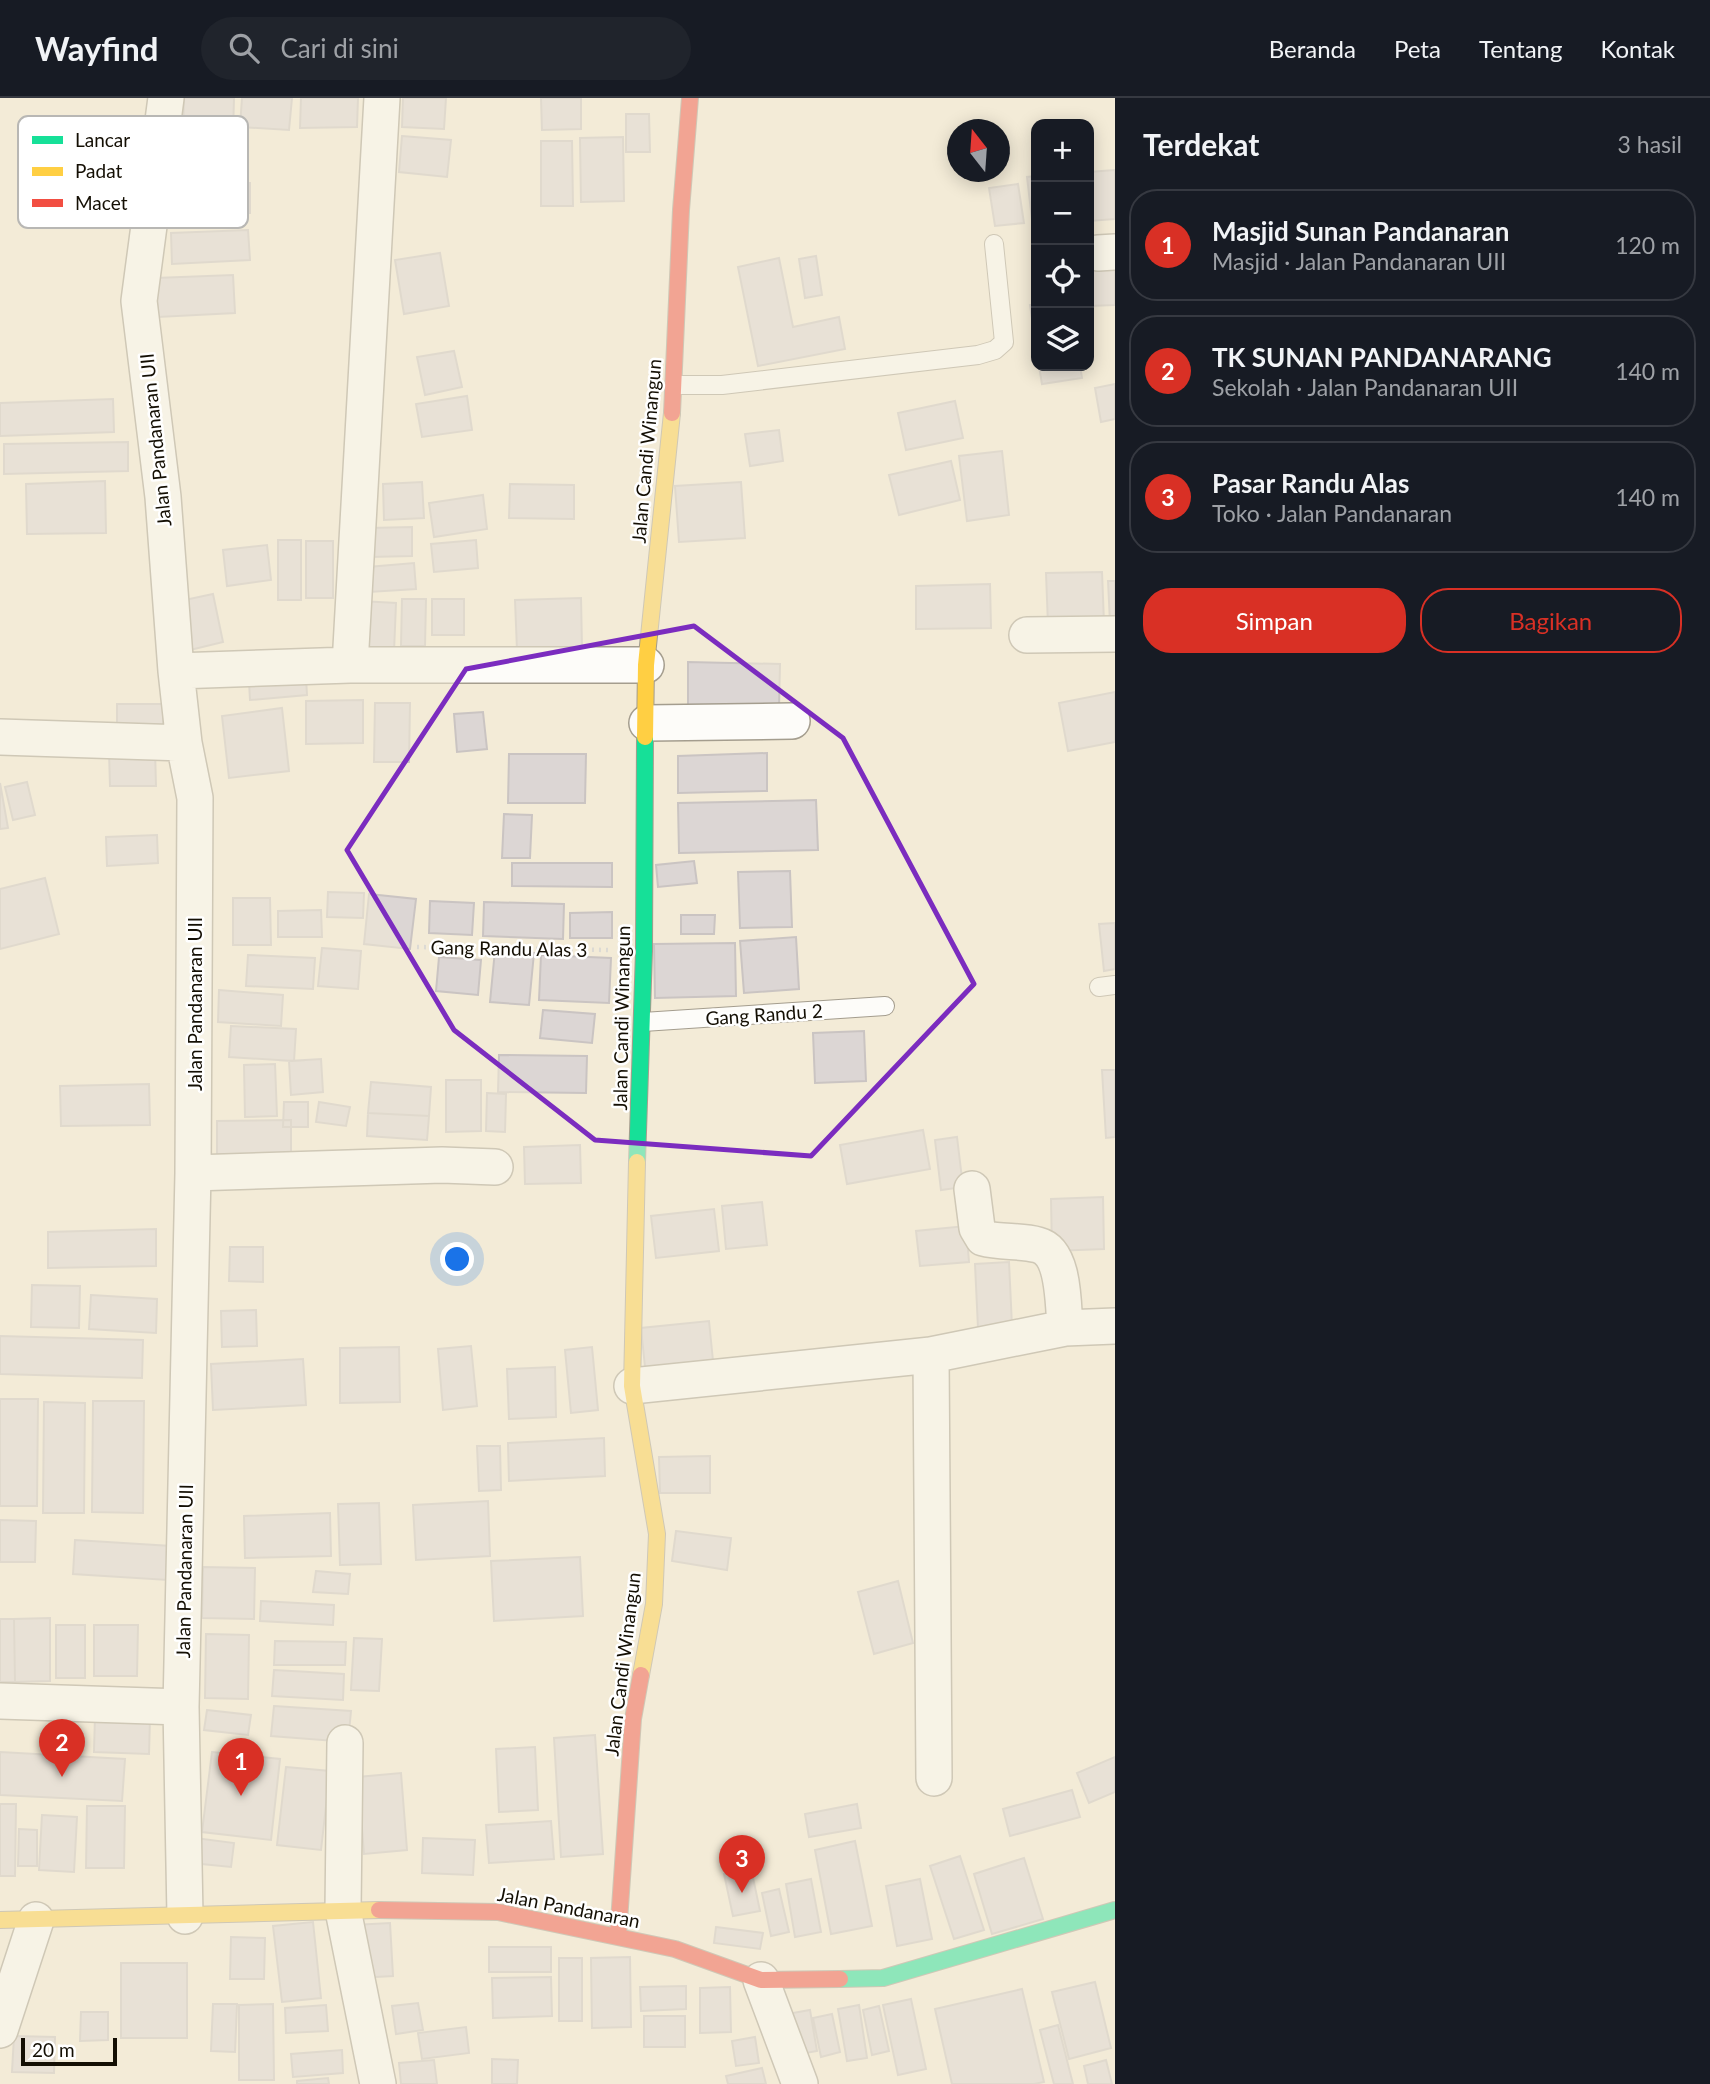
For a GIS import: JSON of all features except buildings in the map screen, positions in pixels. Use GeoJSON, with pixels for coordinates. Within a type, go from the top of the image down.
{"type":"FeatureCollection","features":[{"type":"Feature","properties":{"kind":"street","name":"Jalan Pandanaran UII"},"geometry":{"type":"LineString","coordinates":[[164,116],[166,98]]}},
{"type":"Feature","properties":{"kind":"street"},"geometry":{"type":"LineString","coordinates":[[350,665],[382,98]]}},
{"type":"Feature","properties":{"kind":"street","name":"Jalan Candi Winangun"},"geometry":{"type":"LineString","coordinates":[[618,1936],[633,1720],[654,1604],[657,1534],[632,1386],[643,1023],[646,665],[675,385],[681,210],[691,98]]}},
{"type":"Feature","properties":{"kind":"street","name":"Jalan Pandanaran UII"},"geometry":{"type":"LineString","coordinates":[[149,228],[139,301],[163,497],[184,743],[195,798],[193,1173],[181,1707],[185,1916]]}},
{"type":"Feature","properties":{"kind":"street"},"geometry":{"type":"LineString","coordinates":[[1027,635],[1115,634]]}},
{"type":"Feature","properties":{"kind":"street"},"geometry":{"type":"LineString","coordinates":[[176,671],[350,665],[646,665]]}},
{"type":"Feature","properties":{"kind":"street"},"geometry":{"type":"LineString","coordinates":[[647,723],[792,721]]}},
{"type":"Feature","properties":{"kind":"street"},"geometry":{"type":"LineString","coordinates":[[0,737],[184,743]]}},
{"type":"Feature","properties":{"kind":"street"},"geometry":{"type":"LineString","coordinates":[[193,1173],[442,1165],[495,1167]]}},
{"type":"Feature","properties":{"kind":"street"},"geometry":{"type":"LineString","coordinates":[[972,1189],[977,1228],[983,1238],[998,1242],[1041,1245],[1051,1252],[1058,1266],[1065,1328]]}},
{"type":"Feature","properties":{"kind":"street"},"geometry":{"type":"LineString","coordinates":[[632,1386],[931,1355],[1065,1328],[1115,1326]]}},
{"type":"Feature","properties":{"kind":"street"},"geometry":{"type":"LineString","coordinates":[[931,1355],[934,1779]]}},
{"type":"Feature","properties":{"kind":"street"},"geometry":{"type":"LineString","coordinates":[[0,1701],[181,1707]]}},
{"type":"Feature","properties":{"kind":"street"},"geometry":{"type":"LineString","coordinates":[[345,1743],[343,1910],[378,2084]]}},
{"type":"Feature","properties":{"kind":"street","name":"Jalan Pandanaran"},"geometry":{"type":"LineString","coordinates":[[0,1920],[343,1910],[499,1912],[675,1949],[761,1980],[883,1978],[1115,1910]]}},
{"type":"Feature","properties":{"kind":"street"},"geometry":{"type":"LineString","coordinates":[[0,2030],[36,1920]]}},
{"type":"Feature","properties":{"kind":"street"},"geometry":{"type":"LineString","coordinates":[[761,1980],[800,2084]]}},
{"type":"Feature","properties":{"kind":"lane"},"geometry":{"type":"LineString","coordinates":[[675,385],[722,385],[978,355],[995,350],[1004,342],[994,244]]}},
{"type":"Feature","properties":{"kind":"lane","name":"Gang Randu 2"},"geometry":{"type":"LineString","coordinates":[[643,1023],[885,1006]]}},
{"type":"Feature","properties":{"kind":"path","name":"Gang Randu Alas 3"},"geometry":{"type":"LineString","coordinates":[[417,947],[644,951]]}},
{"type":"Feature","properties":{"kind":"highlighted area"},"geometry":{"type":"Polygon","coordinates":[[[694,626],[843,738],[974,984],[811,1156],[595,1140],[454,1030],[347,850],[466,669],[694,626]]]}},
{"type":"Feature","properties":{"kind":"traffic: fast"},"geometry":{"type":"LineString","coordinates":[[637,1162],[644,951],[645,737]]}},
{"type":"Feature","properties":{"kind":"traffic: fast"},"geometry":{"type":"LineString","coordinates":[[840,1979],[883,1978],[1115,1910]]}},
{"type":"Feature","properties":{"kind":"traffic: slow"},"geometry":{"type":"LineString","coordinates":[[645,737],[646,665],[672,413]]}},
{"type":"Feature","properties":{"kind":"traffic: slow"},"geometry":{"type":"LineString","coordinates":[[637,1162],[632,1386],[657,1534],[654,1604],[641,1675]]}},
{"type":"Feature","properties":{"kind":"traffic: slow"},"geometry":{"type":"LineString","coordinates":[[0,1920],[379,1910]]}},
{"type":"Feature","properties":{"kind":"traffic: jam"},"geometry":{"type":"LineString","coordinates":[[672,413],[681,210],[690,98]]}},
{"type":"Feature","properties":{"kind":"traffic: jam"},"geometry":{"type":"LineString","coordinates":[[618,1936],[633,1719],[641,1675]]}},
{"type":"Feature","properties":{"kind":"traffic: jam"},"geometry":{"type":"LineString","coordinates":[[379,1910],[498,1912],[675,1949],[761,1980],[840,1979]]}},
{"type":"Feature","properties":{"kind":"place","name":"TK SUNAN PANDANARANG"},"geometry":{"type":"Point","coordinates":[62,1777]}},
{"type":"Feature","properties":{"kind":"place","name":"Masjid Sunan Pandanaran"},"geometry":{"type":"Point","coordinates":[241,1796]}},
{"type":"Feature","properties":{"kind":"place","name":"Pasar Randu Alas"},"geometry":{"type":"Point","coordinates":[742,1893]}}]}
